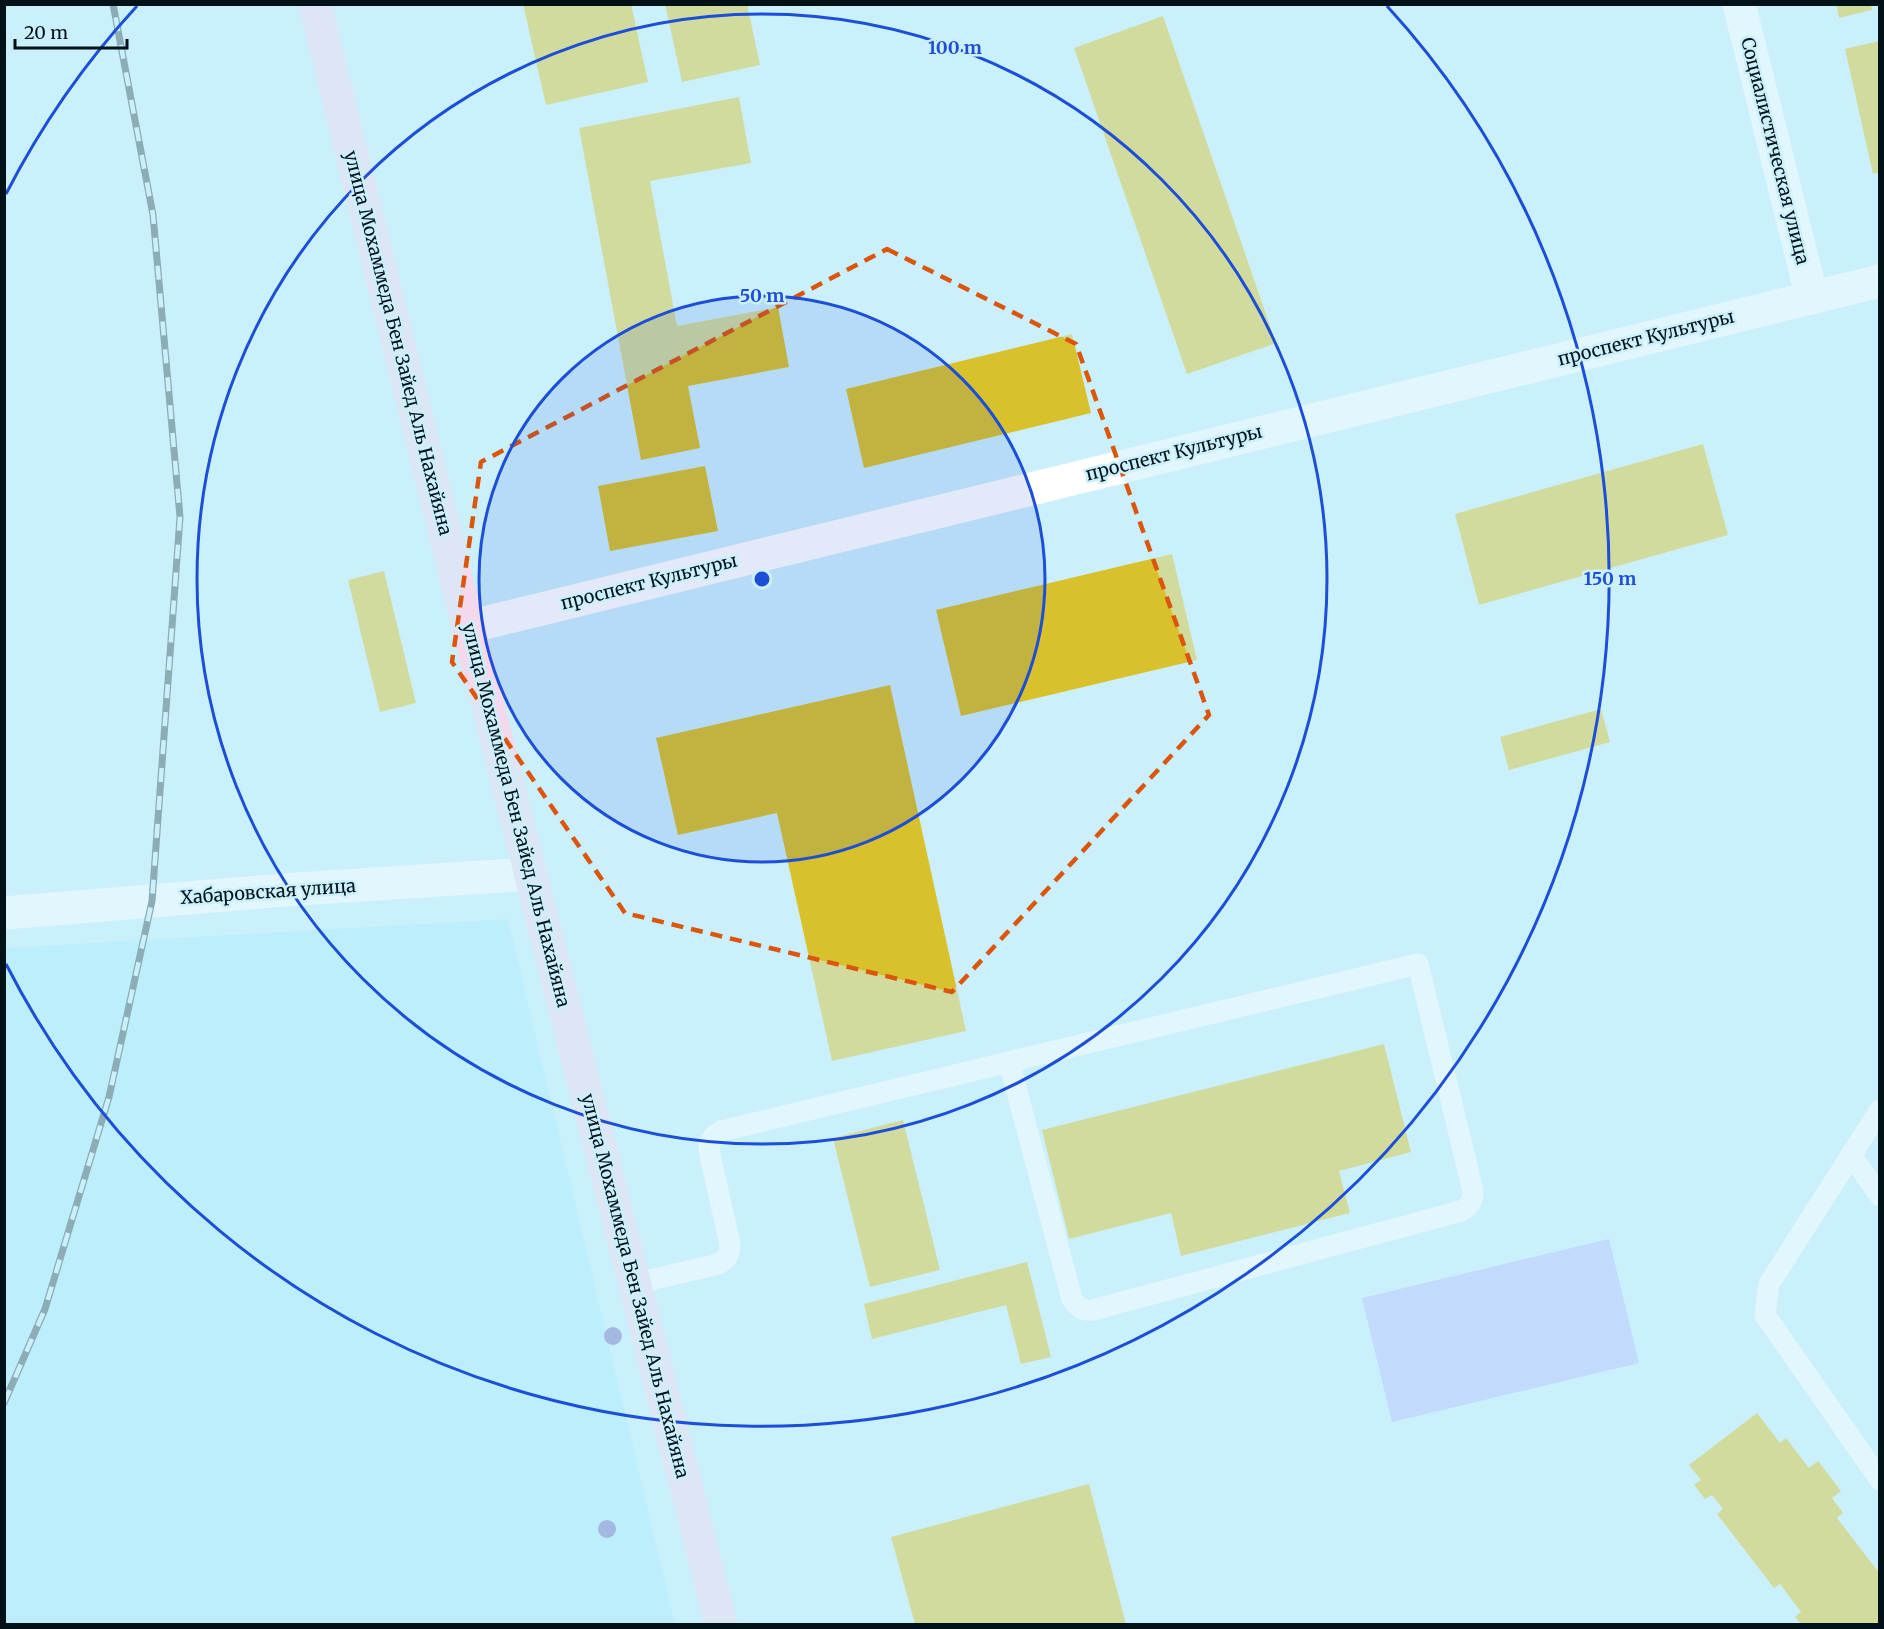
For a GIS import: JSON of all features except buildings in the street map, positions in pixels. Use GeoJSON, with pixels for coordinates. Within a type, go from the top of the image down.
{"type":"FeatureCollection","features":[{"type":"Feature","properties":{"kind":"main road","name":"улица Мохаммеда Бен Зайед Аль Нахайяна"},"geometry":{"type":"LineString","coordinates":[[315,4],[468,627],[721,1624]]}},
{"type":"Feature","properties":{"kind":"street","name":"Социалистическая улица"},"geometry":{"type":"LineString","coordinates":[[1739,4],[1812,298]]}},
{"type":"Feature","properties":{"kind":"street","name":"проспект Культуры"},"geometry":{"type":"LineString","coordinates":[[468,627],[1880,281]]}},
{"type":"Feature","properties":{"kind":"street","name":"Хабаровская улица"},"geometry":{"type":"LineString","coordinates":[[4,913],[297,889],[531,874]]}},
{"type":"Feature","properties":{"kind":"lane"},"geometry":{"type":"LineString","coordinates":[[634,1284],[718,1264],[726,1260],[730,1252],[730,1244],[709,1151],[709,1142],[714,1135],[733,1128],[1418,964],[1473,1191],[1473,1199],[1468,1207],[1461,1211],[1084,1311],[1076,1306],[1072,1299],[1009,1062]]}},
{"type":"Feature","properties":{"kind":"lane"},"geometry":{"type":"LineString","coordinates":[[1880,1110],[1769,1284],[1765,1315],[1880,1480]]}},
{"type":"Feature","properties":{"kind":"lane"},"geometry":{"type":"LineString","coordinates":[[1851,1155],[1880,1196]]}},
{"type":"Feature","properties":{"kind":"highlighted area"},"geometry":{"type":"Polygon","coordinates":[[[887,249],[1076,344],[1209,715],[952,992],[625,913],[452,662],[481,462],[887,249]]]}},
{"type":"Feature","properties":{"kind":"shaded area"},"geometry":{"type":"Polygon","coordinates":[[[508,919],[675,1624],[5,1624],[5,948],[508,919]]]}},
{"type":"Feature","properties":{"kind":"shaded area"},"geometry":{"type":"Polygon","coordinates":[[[1609,1239],[1639,1363],[1392,1422],[1362,1298],[1609,1239]]]}},
{"type":"Feature","properties":{"kind":"railway"},"geometry":{"type":"LineString","coordinates":[[4,1403],[45,1309],[109,1097],[152,901],[180,517],[153,215],[113,4]]}}]}
